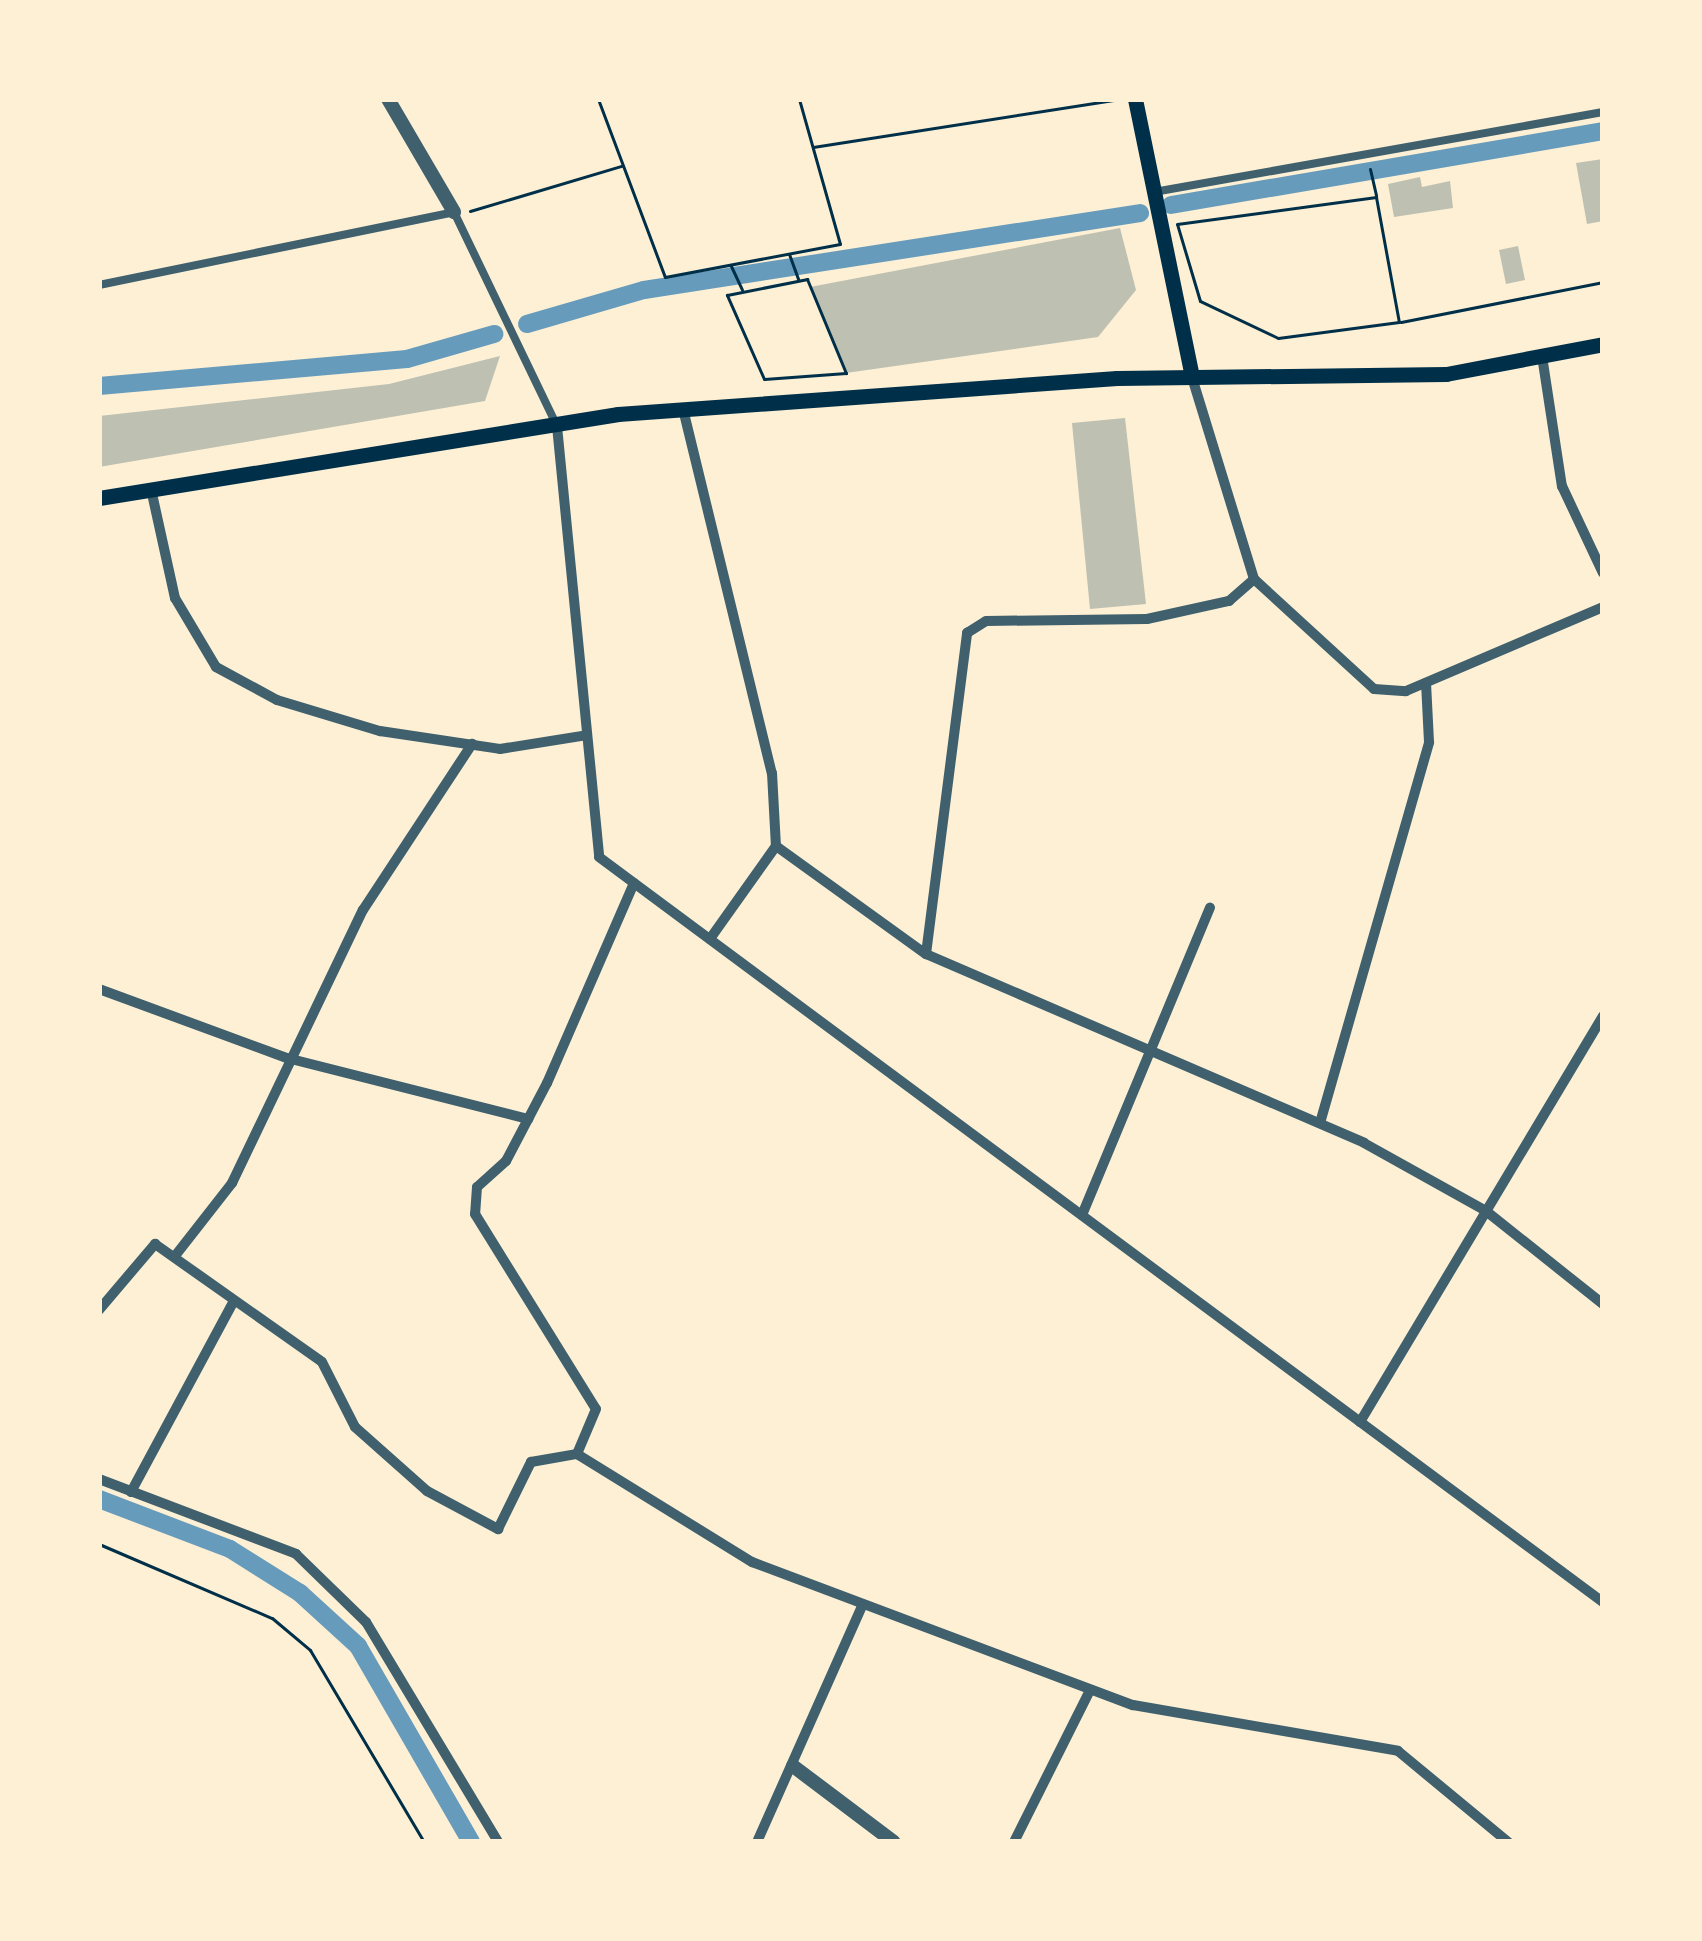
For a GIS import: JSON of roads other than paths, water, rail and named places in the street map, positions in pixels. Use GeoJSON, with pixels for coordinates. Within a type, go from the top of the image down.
{"type":"FeatureCollection","features":[{"type":"Feature","properties":{"kind":"main road"},"geometry":{"type":"LineString","coordinates":[[1135,99],[1192,377]]}},
{"type":"Feature","properties":{"kind":"main road"},"geometry":{"type":"LineString","coordinates":[[99,498],[682,409],[1192,377],[1446,374],[1603,344]]}},
{"type":"Feature","properties":{"kind":"street"},"geometry":{"type":"LineString","coordinates":[[388,99],[454,212],[557,426],[599,857],[1603,1602]]}},
{"type":"Feature","properties":{"kind":"street"},"geometry":{"type":"LineString","coordinates":[[1153,193],[1603,112]]}},
{"type":"Feature","properties":{"kind":"street"},"geometry":{"type":"LineString","coordinates":[[99,285],[454,212]]}},
{"type":"Feature","properties":{"kind":"street"},"geometry":{"type":"LineString","coordinates":[[1542,356],[1562,486],[1603,573]]}},
{"type":"Feature","properties":{"kind":"street"},"geometry":{"type":"LineString","coordinates":[[1192,377],[1254,579],[1374,689],[1426,683],[1603,607]]}},
{"type":"Feature","properties":{"kind":"street"},"geometry":{"type":"LineString","coordinates":[[682,409],[772,773],[776,847],[710,939]]}},
{"type":"Feature","properties":{"kind":"street"},"geometry":{"type":"LineString","coordinates":[[152,489],[175,598],[216,667],[291,704],[472,744],[587,736]]}},
{"type":"Feature","properties":{"kind":"street"},"geometry":{"type":"LineString","coordinates":[[926,954],[967,632],[986,621],[1147,619],[1228,601],[1254,579]]}},
{"type":"Feature","properties":{"kind":"street"},"geometry":{"type":"LineString","coordinates":[[1320,1123],[1429,742],[1426,683]]}},
{"type":"Feature","properties":{"kind":"street"},"geometry":{"type":"LineString","coordinates":[[175,1256],[232,1184],[287,1058],[363,910],[472,744]]}},
{"type":"Feature","properties":{"kind":"street"},"geometry":{"type":"LineString","coordinates":[[776,847],[926,954],[1160,1050],[1320,1123],[1486,1211],[1603,1304]]}},
{"type":"Feature","properties":{"kind":"street"},"geometry":{"type":"LineString","coordinates":[[577,1454],[596,1409],[475,1214],[477,1186],[506,1161],[528,1119],[634,883]]}},
{"type":"Feature","properties":{"kind":"street"},"geometry":{"type":"LineString","coordinates":[[1082,1215],[1160,1050],[1210,908]]}},
{"type":"Feature","properties":{"kind":"street"},"geometry":{"type":"LineString","coordinates":[[99,989],[287,1058],[528,1119]]}},
{"type":"Feature","properties":{"kind":"street"},"geometry":{"type":"LineString","coordinates":[[1360,1422],[1603,1016]]}},
{"type":"Feature","properties":{"kind":"street"},"geometry":{"type":"LineString","coordinates":[[99,1310],[155,1244],[322,1362],[355,1427],[427,1491],[499,1529],[531,1462],[577,1454],[752,1562],[1090,1690],[1398,1751],[1508,1842]]}},
{"type":"Feature","properties":{"kind":"street"},"geometry":{"type":"LineString","coordinates":[[131,1492],[234,1301]]}},
{"type":"Feature","properties":{"kind":"street"},"geometry":{"type":"LineString","coordinates":[[99,1479],[296,1554],[366,1622],[498,1842]]}},
{"type":"Feature","properties":{"kind":"street"},"geometry":{"type":"LineString","coordinates":[[757,1842],[862,1606]]}},
{"type":"Feature","properties":{"kind":"street"},"geometry":{"type":"LineString","coordinates":[[1014,1842],[1090,1690]]}},
{"type":"Feature","properties":{"kind":"street"},"geometry":{"type":"LineString","coordinates":[[793,1766],[895,1842]]}},
{"type":"Feature","properties":{"kind":"waterway"},"geometry":{"type":"LineString","coordinates":[[1171,205],[1603,131]]}},
{"type":"Feature","properties":{"kind":"waterway"},"geometry":{"type":"LineString","coordinates":[[527,324],[644,290],[1140,213]]}},
{"type":"Feature","properties":{"kind":"waterway"},"geometry":{"type":"LineString","coordinates":[[99,386],[407,359],[494,334]]}},
{"type":"Feature","properties":{"kind":"waterway"},"geometry":{"type":"LineString","coordinates":[[99,1499],[230,1549],[300,1593],[358,1646],[471,1842]]}}]}
